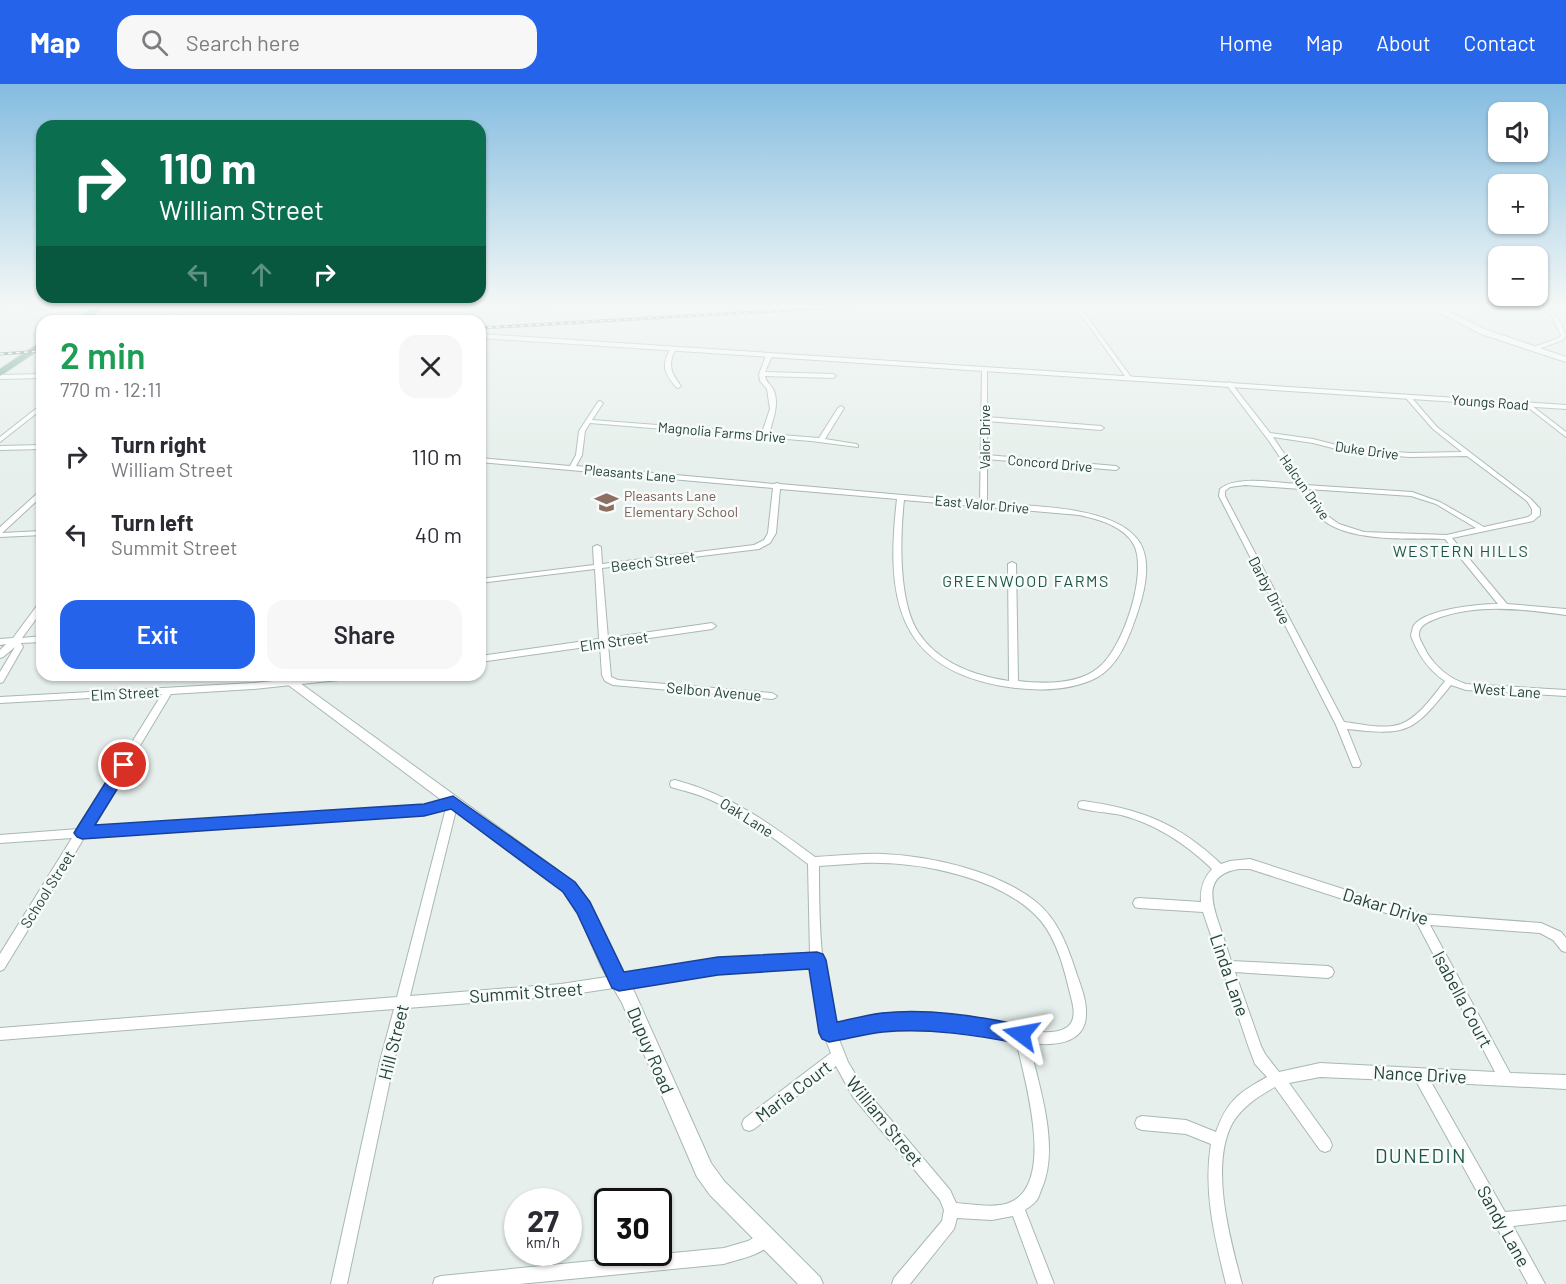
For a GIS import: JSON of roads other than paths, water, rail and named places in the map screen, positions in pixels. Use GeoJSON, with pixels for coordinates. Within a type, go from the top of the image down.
{"type":"FeatureCollection","features":[{"type":"Feature","properties":{"kind":"main road"},"geometry":{"type":"LineString","coordinates":[[0,375],[18,362]]}},
{"type":"Feature","properties":{"kind":"street"},"geometry":{"type":"LineString","coordinates":[[667,362],[670,376],[678,386]]}},
{"type":"Feature","properties":{"kind":"street"},"geometry":{"type":"LineString","coordinates":[[765,435],[773,409],[770,389],[762,378],[767,362]]}},
{"type":"Feature","properties":{"kind":"street","name":"Youngs Road"},"geometry":{"type":"LineString","coordinates":[[869,362],[1566,407]]}},
{"type":"Feature","properties":{"kind":"street"},"geometry":{"type":"LineString","coordinates":[[1117,362],[1129,378]]}},
{"type":"Feature","properties":{"kind":"street","name":"Valor Drive"},"geometry":{"type":"LineString","coordinates":[[983,504],[985,369]]}},
{"type":"Feature","properties":{"kind":"street"},"geometry":{"type":"LineString","coordinates":[[762,374],[833,376]]}},
{"type":"Feature","properties":{"kind":"street"},"geometry":{"type":"LineString","coordinates":[[0,375],[36,376]]}},
{"type":"Feature","properties":{"kind":"street","name":"Halcun Drive"},"geometry":{"type":"LineString","coordinates":[[1229,384],[1269,435],[1322,515],[1330,523],[1343,529],[1364,534],[1447,537],[1530,519],[1537,512],[1529,500],[1467,454],[1429,422],[1408,397]]}},
{"type":"Feature","properties":{"kind":"street"},"geometry":{"type":"LineString","coordinates":[[572,468],[579,455],[580,436],[600,403]]}},
{"type":"Feature","properties":{"kind":"street"},"geometry":{"type":"LineString","coordinates":[[1527,404],[1566,435]]}},
{"type":"Feature","properties":{"kind":"street"},"geometry":{"type":"LineString","coordinates":[[821,440],[829,424],[842,408]]}},
{"type":"Feature","properties":{"kind":"street"},"geometry":{"type":"LineString","coordinates":[[0,440],[36,411]]}},
{"type":"Feature","properties":{"kind":"street"},"geometry":{"type":"LineString","coordinates":[[984,419],[1101,428]]}},
{"type":"Feature","properties":{"kind":"street","name":"Magnolia Farms Drive"},"geometry":{"type":"LineString","coordinates":[[588,421],[821,440],[856,446]]}},
{"type":"Feature","properties":{"kind":"street","name":"Duke Drive"},"geometry":{"type":"LineString","coordinates":[[1269,435],[1307,440],[1352,451],[1410,455],[1467,454]]}},
{"type":"Feature","properties":{"kind":"street"},"geometry":{"type":"LineString","coordinates":[[0,448],[36,447]]}},
{"type":"Feature","properties":{"kind":"street","name":"Concord Drive"},"geometry":{"type":"LineString","coordinates":[[984,458],[1116,468]]}},
{"type":"Feature","properties":{"kind":"street","name":"Pleasants Lane"},"geometry":{"type":"LineString","coordinates":[[486,461],[817,489]]}},
{"type":"Feature","properties":{"kind":"street","name":"Darby Drive"},"geometry":{"type":"LineString","coordinates":[[1302,486],[1238,483],[1228,485],[1222,493],[1341,725],[1356,764]]}},
{"type":"Feature","properties":{"kind":"street","name":"Beech Street"},"geometry":{"type":"LineString","coordinates":[[486,580],[756,547],[767,541],[772,533],[777,485]]}},
{"type":"Feature","properties":{"kind":"street"},"geometry":{"type":"LineString","coordinates":[[1302,486],[1401,492],[1421,496],[1447,507],[1484,530]]}},
{"type":"Feature","properties":{"kind":"street","name":"East Valor Drive"},"geometry":{"type":"LineString","coordinates":[[817,489],[1091,516],[1118,527],[1138,545],[1142,560],[1133,613],[1122,645],[1109,663],[1090,677],[1069,683],[1014,685]]}},
{"type":"Feature","properties":{"kind":"street"},"geometry":{"type":"LineString","coordinates":[[901,497],[898,557],[905,607],[914,633],[930,650],[960,671],[983,679],[1014,685],[1012,564]]}},
{"type":"Feature","properties":{"kind":"street"},"geometry":{"type":"LineString","coordinates":[[0,533],[36,498]]}},
{"type":"Feature","properties":{"kind":"street"},"geometry":{"type":"LineString","coordinates":[[0,533],[36,533]]}},
{"type":"Feature","properties":{"kind":"street"},"geometry":{"type":"LineString","coordinates":[[1447,537],[1504,606]]}},
{"type":"Feature","properties":{"kind":"street"},"geometry":{"type":"LineString","coordinates":[[597,547],[604,642]]}},
{"type":"Feature","properties":{"kind":"street"},"geometry":{"type":"LineString","coordinates":[[1341,725],[1384,730],[1409,726],[1425,712],[1449,682],[1438,674],[1415,636],[1417,627],[1428,619],[1462,610],[1504,606],[1566,612]]}},
{"type":"Feature","properties":{"kind":"street"},"geometry":{"type":"LineString","coordinates":[[0,655],[15,641],[36,613]]}},
{"type":"Feature","properties":{"kind":"street","name":"Elm Street"},"geometry":{"type":"LineString","coordinates":[[486,658],[712,626]]}},
{"type":"Feature","properties":{"kind":"street"},"geometry":{"type":"LineString","coordinates":[[0,642],[36,639]]}},
{"type":"Feature","properties":{"kind":"street"},"geometry":{"type":"LineString","coordinates":[[0,680],[17,654],[19,647],[15,641]]}},
{"type":"Feature","properties":{"kind":"street","name":"Selbon Avenue"},"geometry":{"type":"LineString","coordinates":[[604,642],[606,675],[608,679],[616,683],[772,696]]}},
{"type":"Feature","properties":{"kind":"street","name":"Elm Street"},"geometry":{"type":"LineString","coordinates":[[0,700],[169,690],[264,681]]}},
{"type":"Feature","properties":{"kind":"street","name":"Dupuy Road"},"geometry":{"type":"LineString","coordinates":[[288,681],[569,887],[584,907],[704,1170],[717,1188],[813,1284]]}},
{"type":"Feature","properties":{"kind":"street","name":"West Lane"},"geometry":{"type":"LineString","coordinates":[[1449,682],[1466,687],[1566,693]]}},
{"type":"Feature","properties":{"kind":"street","name":"School Street"},"geometry":{"type":"LineString","coordinates":[[0,965],[169,690]]}},
{"type":"Feature","properties":{"kind":"street","name":"Oak Lane"},"geometry":{"type":"LineString","coordinates":[[675,784],[708,793],[731,805],[813,862]]}},
{"type":"Feature","properties":{"kind":"street"},"geometry":{"type":"LineString","coordinates":[[0,839],[424,810],[453,802]]}},
{"type":"Feature","properties":{"kind":"street","name":"Hill Street"},"geometry":{"type":"LineString","coordinates":[[339,1284],[387,1061],[453,802]]}},
{"type":"Feature","properties":{"kind":"street"},"geometry":{"type":"LineString","coordinates":[[1083,804],[1124,810],[1157,822],[1196,847],[1219,869]]}},
{"type":"Feature","properties":{"kind":"street"},"geometry":{"type":"LineString","coordinates":[[817,960],[813,862],[872,859],[914,863],[997,883],[1022,896],[1034,906],[1053,930],[1081,1009],[1081,1016],[1073,1031],[1061,1037],[1021,1034],[974,1025],[900,1022],[881,1023],[829,1033]]}},
{"type":"Feature","properties":{"kind":"street","name":"Dakar Drive"},"geometry":{"type":"LineString","coordinates":[[1219,869],[1236,863],[1261,866],[1421,919],[1541,928],[1557,936],[1566,947]]}},
{"type":"Feature","properties":{"kind":"street","name":"Linda Lane"},"geometry":{"type":"LineString","coordinates":[[1219,869],[1207,886],[1207,907],[1255,1048],[1260,1059],[1325,1145]]}},
{"type":"Feature","properties":{"kind":"street"},"geometry":{"type":"LineString","coordinates":[[1138,903],[1207,907]]}},
{"type":"Feature","properties":{"kind":"street","name":"Isabella Court"},"geometry":{"type":"LineString","coordinates":[[1421,919],[1506,1079]]}},
{"type":"Feature","properties":{"kind":"street","name":"Summit Street"},"geometry":{"type":"LineString","coordinates":[[0,1034],[561,990],[718,966],[817,960]]}},
{"type":"Feature","properties":{"kind":"street","name":"William Street"},"geometry":{"type":"LineString","coordinates":[[817,960],[829,1033],[837,1057],[858,1092],[945,1195],[951,1210]]}},
{"type":"Feature","properties":{"kind":"street"},"geometry":{"type":"LineString","coordinates":[[1227,966],[1328,972]]}},
{"type":"Feature","properties":{"kind":"street"},"geometry":{"type":"LineString","coordinates":[[900,1284],[949,1224],[951,1210],[1002,1212],[1017,1207],[1035,1191],[1040,1179],[1043,1158],[1040,1126],[1021,1034]]}},
{"type":"Feature","properties":{"kind":"street","name":"Maria Court"},"geometry":{"type":"LineString","coordinates":[[749,1124],[837,1057]]}},
{"type":"Feature","properties":{"kind":"street","name":"Nance Drive"},"geometry":{"type":"LineString","coordinates":[[1234,1284],[1217,1214],[1215,1167],[1227,1119],[1237,1102],[1259,1085],[1298,1072],[1320,1070],[1566,1082]]}},
{"type":"Feature","properties":{"kind":"street","name":"Sandy Lane"},"geometry":{"type":"LineString","coordinates":[[1419,1074],[1537,1284]]}},
{"type":"Feature","properties":{"kind":"street"},"geometry":{"type":"LineString","coordinates":[[1142,1123],[1186,1127],[1220,1141]]}},
{"type":"Feature","properties":{"kind":"street"},"geometry":{"type":"LineString","coordinates":[[1017,1207],[1046,1284]]}},
{"type":"Feature","properties":{"kind":"street"},"geometry":{"type":"LineString","coordinates":[[1501,1220],[1566,1213]]}},
{"type":"Feature","properties":{"kind":"street"},"geometry":{"type":"LineString","coordinates":[[441,1284],[724,1256],[751,1248],[766,1238]]}},
{"type":"Feature","properties":{"kind":"place","name":"Pleasants Lane Elementary School"},"geometry":{"type":"Point","coordinates":[606,503]}},
{"type":"Feature","properties":{"kind":"district","name":"WESTERN HILLS"},"geometry":{"type":"Point","coordinates":[1461,550]}},
{"type":"Feature","properties":{"kind":"district","name":"GREENWOOD FARMS"},"geometry":{"type":"Point","coordinates":[1026,580]}},
{"type":"Feature","properties":{"kind":"district","name":"DUNEDIN"},"geometry":{"type":"Point","coordinates":[1421,1155]}}]}
